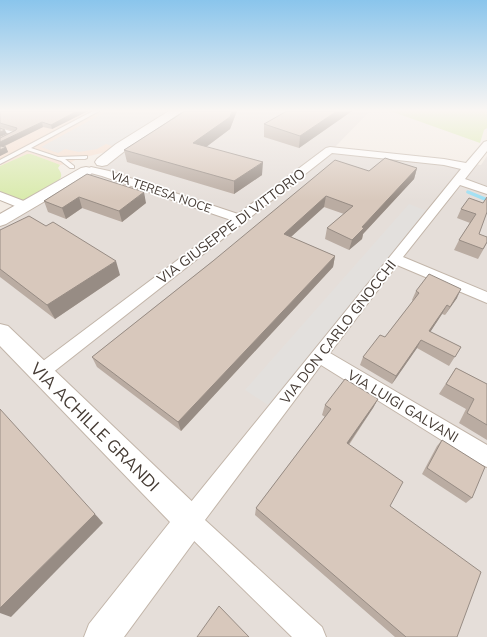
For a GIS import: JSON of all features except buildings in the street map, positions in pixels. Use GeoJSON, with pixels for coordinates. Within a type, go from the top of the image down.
{"type":"FeatureCollection","features":[{"type":"Feature","properties":{"kind":"street"},"geometry":{"type":"LineString","coordinates":[[0,221],[131,141]]}},
{"type":"Feature","properties":{"kind":"street","name":"VIA DON CARLO GNOCCHI"},"geometry":{"type":"LineString","coordinates":[[190,521],[394,259],[487,144]]}},
{"type":"Feature","properties":{"kind":"street","name":"VIA GIUSEPPE DI VITTORIO"},"geometry":{"type":"LineString","coordinates":[[40,372],[330,150],[444,162],[468,167]]}},
{"type":"Feature","properties":{"kind":"street","name":"VIA TERESA NOCE"},"geometry":{"type":"LineString","coordinates":[[89,166],[241,219]]}},
{"type":"Feature","properties":{"kind":"street"},"geometry":{"type":"LineString","coordinates":[[458,180],[487,191]]}},
{"type":"Feature","properties":{"kind":"street"},"geometry":{"type":"LineString","coordinates":[[0,196],[25,206]]}},
{"type":"Feature","properties":{"kind":"street"},"geometry":{"type":"LineString","coordinates":[[394,259],[487,298]]}},
{"type":"Feature","properties":{"kind":"street","name":"VIA ACHILLE GRANDI"},"geometry":{"type":"LineString","coordinates":[[0,332],[190,521]]}},
{"type":"Feature","properties":{"kind":"street","name":"VIA LUIGI GALVANI"},"geometry":{"type":"LineString","coordinates":[[319,355],[487,457]]}},
{"type":"Feature","properties":{"kind":"street"},"geometry":{"type":"LineString","coordinates":[[102,637],[190,521],[312,637]]}},
{"type":"Feature","properties":{"kind":"lane"},"geometry":{"type":"LineString","coordinates":[[0,162],[41,141]]}},
{"type":"Feature","properties":{"kind":"lane"},"geometry":{"type":"LineString","coordinates":[[27,148],[63,160],[89,166]]}},
{"type":"Feature","properties":{"kind":"lane"},"geometry":{"type":"LineString","coordinates":[[55,157],[89,166]]}},
{"type":"Feature","properties":{"kind":"shaded area"},"geometry":{"type":"Polygon","coordinates":[[[0,141],[127,141],[110,151],[60,165],[31,154],[27,154],[0,166],[0,141]]]}},
{"type":"Feature","properties":{"kind":"shaded area"},"geometry":{"type":"Polygon","coordinates":[[[53,141],[121,141],[112,146],[106,144],[97,149],[79,152],[65,149],[58,153],[41,147],[53,141]]]}},
{"type":"Feature","properties":{"kind":"shaded area"},"geometry":{"type":"Polygon","coordinates":[[[138,141],[341,141],[335,147],[481,165],[487,156],[487,637],[0,637],[0,223],[98,169],[138,141]]]}},
{"type":"Feature","properties":{"kind":"shaded area"},"geometry":{"type":"Polygon","coordinates":[[[409,204],[427,211],[268,405],[245,390],[409,204]]]}},
{"type":"Feature","properties":{"kind":"green space"},"geometry":{"type":"Polygon","coordinates":[[[27,154],[31,154],[60,165],[58,168],[61,177],[59,180],[49,188],[25,200],[16,199],[0,192],[0,166],[27,154]]]}},
{"type":"Feature","properties":{"kind":"waterway"},"geometry":{"type":"LineString","coordinates":[[468,192],[487,200]]}}]}
